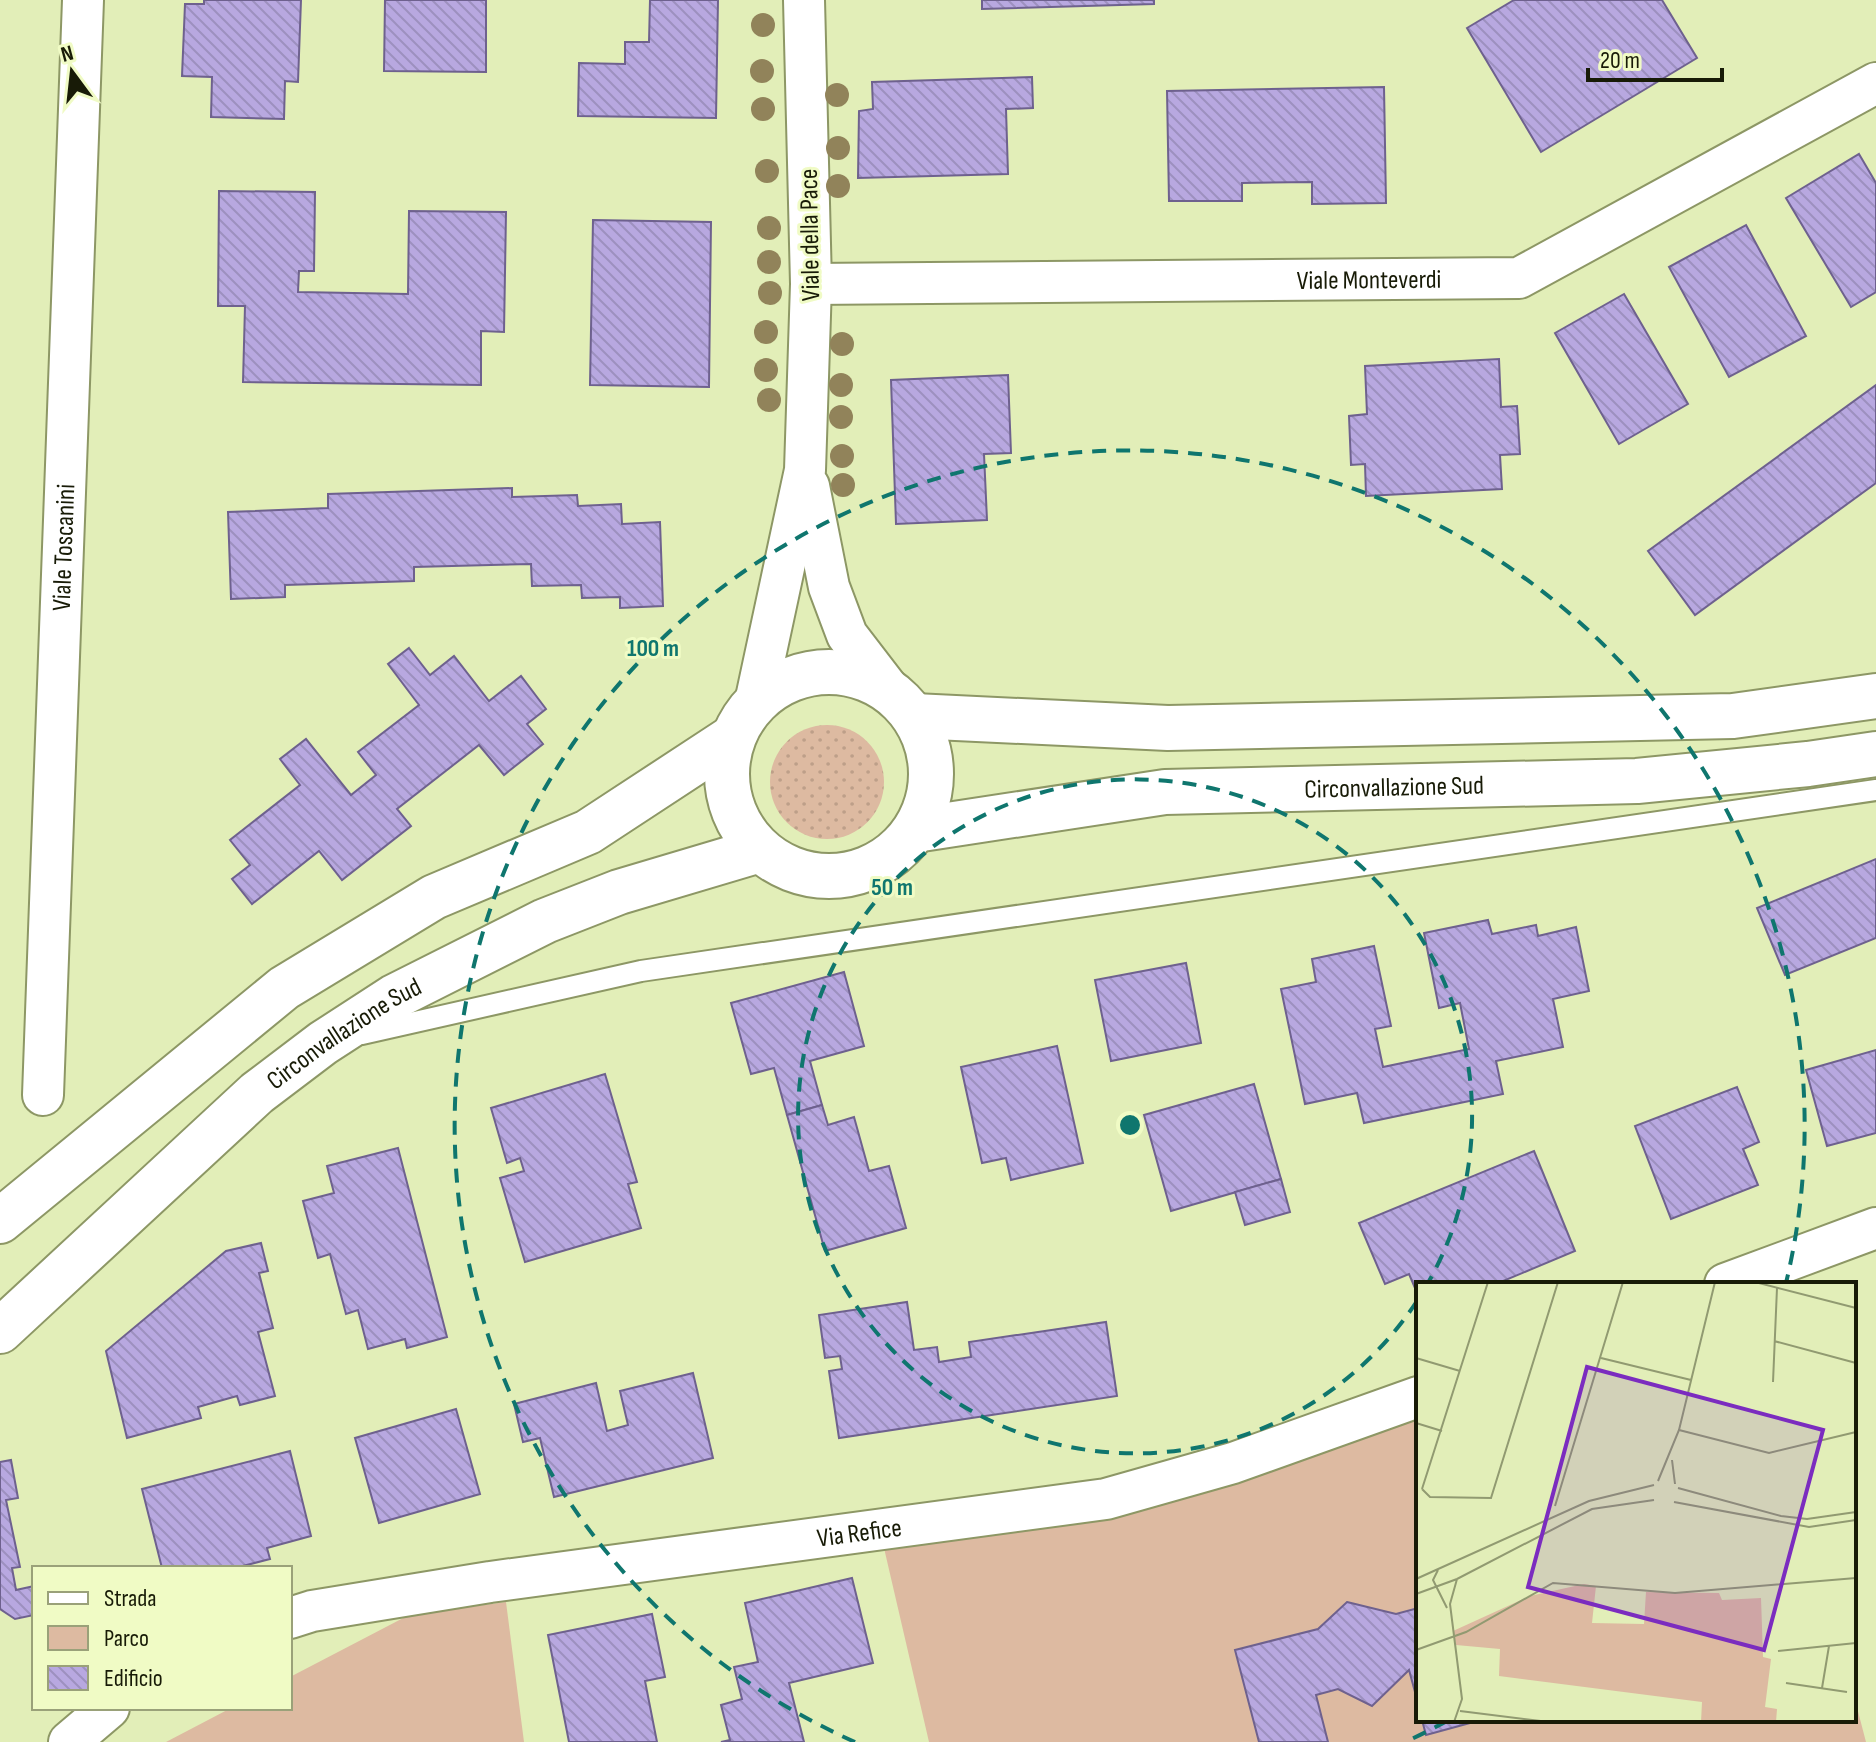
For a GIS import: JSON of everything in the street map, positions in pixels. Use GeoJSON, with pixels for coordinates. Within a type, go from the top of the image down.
{"type":"FeatureCollection","features":[{"type":"Feature","properties":{"kind":"main road"},"geometry":{"type":"LineString","coordinates":[[0,1221],[284,988],[434,897],[588,832],[744,720],[778,684],[806,674],[835,671],[864,677],[902,704],[927,743],[932,772],[928,802],[915,830],[891,856],[860,872],[825,877],[790,869],[760,850],[741,827],[729,798],[726,767],[744,720]]}},
{"type":"Feature","properties":{"kind":"main road"},"geometry":{"type":"LineString","coordinates":[[902,704],[1168,728],[1733,716],[1876,696]]}},
{"type":"Feature","properties":{"kind":"main road","name":"Circonvallazione Sud"},"geometry":{"type":"LineString","coordinates":[[915,830],[1165,792],[1637,781],[1876,754]]}},
{"type":"Feature","properties":{"kind":"main road","name":"Circonvallazione Sud"},"geometry":{"type":"LineString","coordinates":[[0,1331],[257,1093],[323,1043],[394,997],[545,921],[619,892],[760,850]]}},
{"type":"Feature","properties":{"kind":"street","name":"Viale Toscanini"},"geometry":{"type":"LineString","coordinates":[[43,1095],[83,0]]}},
{"type":"Feature","properties":{"kind":"street","name":"Viale della Pace"},"geometry":{"type":"LineString","coordinates":[[744,720],[805,470],[811,284],[804,0]]}},
{"type":"Feature","properties":{"kind":"street","name":"Viale Monteverdi"},"geometry":{"type":"LineString","coordinates":[[811,284],[1519,278],[1876,83]]}},
{"type":"Feature","properties":{"kind":"street","name":"Viale della Pace"},"geometry":{"type":"LineString","coordinates":[[805,470],[829,587],[847,635],[902,704]]}},
{"type":"Feature","properties":{"kind":"street"},"geometry":{"type":"LineString","coordinates":[[1730,1282],[1876,1228]]}},
{"type":"Feature","properties":{"kind":"street","name":"Via Refice"},"geometry":{"type":"LineString","coordinates":[[292,1617],[312,1611],[490,1582],[1106,1499],[1233,1463],[1416,1398]]}},
{"type":"Feature","properties":{"kind":"street"},"geometry":{"type":"LineString","coordinates":[[69,1742],[107,1710]]}},
{"type":"Feature","properties":{"kind":"lane"},"geometry":{"type":"LineString","coordinates":[[323,1043],[641,971],[1876,790]]}},
{"type":"Feature","properties":{"kind":"green space"},"geometry":{"type":"Polygon","coordinates":[[[827,725],[859,734],[875,750],[884,782],[875,814],[859,830],[827,839],[795,830],[779,814],[770,782],[779,750],[795,734],[827,725]]]}},
{"type":"Feature","properties":{"kind":"green space"},"geometry":{"type":"Polygon","coordinates":[[[1416,1417],[1416,1722],[1856,1722],[1856,1704],[1866,1742],[929,1742],[884,1548],[1416,1417]]]}},
{"type":"Feature","properties":{"kind":"green space"},"geometry":{"type":"Polygon","coordinates":[[[506,1602],[524,1742],[166,1742],[227,1710],[292,1710],[292,1676],[409,1615],[506,1602]]]}},
{"type":"Feature","properties":{"kind":"building"},"geometry":{"type":"Polygon","coordinates":[[[204,0],[301,0],[298,82],[285,81],[284,119],[211,117],[212,77],[182,76],[185,4],[204,4],[204,0]]]}},
{"type":"Feature","properties":{"kind":"building"},"geometry":{"type":"Polygon","coordinates":[[[385,0],[486,0],[486,72],[384,71],[385,0]]]}},
{"type":"Feature","properties":{"kind":"building"},"geometry":{"type":"Polygon","coordinates":[[[650,0],[718,0],[716,118],[578,116],[579,63],[625,64],[625,42],[649,42],[650,0]]]}},
{"type":"Feature","properties":{"kind":"building"},"geometry":{"type":"Polygon","coordinates":[[[982,0],[1154,0],[1154,4],[982,9],[982,0]]]}},
{"type":"Feature","properties":{"kind":"building"},"geometry":{"type":"Polygon","coordinates":[[[1514,0],[1662,0],[1697,58],[1541,152],[1467,28],[1514,0]]]}},
{"type":"Feature","properties":{"kind":"building"},"geometry":{"type":"Polygon","coordinates":[[[1032,77],[1033,108],[1006,109],[1008,174],[858,178],[859,111],[873,109],[872,82],[1032,77]]]}},
{"type":"Feature","properties":{"kind":"building"},"geometry":{"type":"Polygon","coordinates":[[[1384,87],[1386,203],[1312,204],[1312,182],[1242,183],[1242,201],[1169,201],[1167,91],[1384,87]]]}},
{"type":"Feature","properties":{"kind":"building"},"geometry":{"type":"Polygon","coordinates":[[[1859,154],[1876,183],[1876,292],[1851,307],[1786,198],[1859,154]]]}},
{"type":"Feature","properties":{"kind":"building"},"geometry":{"type":"Polygon","coordinates":[[[219,191],[315,192],[314,271],[299,271],[298,292],[408,294],[409,211],[506,212],[504,332],[481,331],[481,385],[243,382],[245,306],[218,306],[219,191]]]}},
{"type":"Feature","properties":{"kind":"building"},"geometry":{"type":"Polygon","coordinates":[[[593,220],[711,222],[709,387],[590,385],[593,220]]]}},
{"type":"Feature","properties":{"kind":"building"},"geometry":{"type":"Polygon","coordinates":[[[1746,225],[1806,336],[1729,377],[1669,267],[1746,225]]]}},
{"type":"Feature","properties":{"kind":"building"},"geometry":{"type":"Polygon","coordinates":[[[1624,294],[1688,404],[1619,444],[1555,333],[1624,294]]]}},
{"type":"Feature","properties":{"kind":"building"},"geometry":{"type":"Polygon","coordinates":[[[1499,359],[1501,407],[1517,406],[1520,454],[1500,455],[1502,489],[1366,496],[1365,464],[1351,465],[1349,416],[1367,414],[1365,366],[1499,359]]]}},
{"type":"Feature","properties":{"kind":"building"},"geometry":{"type":"Polygon","coordinates":[[[1008,375],[1011,453],[984,454],[987,520],[896,524],[891,380],[1008,375]]]}},
{"type":"Feature","properties":{"kind":"building"},"geometry":{"type":"Polygon","coordinates":[[[1876,385],[1876,483],[1695,615],[1648,551],[1876,385]]]}},
{"type":"Feature","properties":{"kind":"building"},"geometry":{"type":"Polygon","coordinates":[[[512,488],[512,497],[577,495],[578,506],[621,504],[622,524],[660,522],[663,606],[620,608],[620,597],[582,598],[581,585],[532,586],[531,564],[414,567],[414,581],[285,585],[285,597],[231,599],[228,512],[328,508],[328,494],[512,488]]]}},
{"type":"Feature","properties":{"kind":"building"},"geometry":{"type":"Polygon","coordinates":[[[409,648],[430,675],[454,656],[489,701],[521,676],[546,709],[527,724],[543,744],[504,775],[479,745],[397,809],[411,826],[342,880],[319,851],[252,904],[232,879],[250,865],[230,840],[300,785],[280,759],[306,739],[351,795],[376,775],[358,752],[419,705],[388,664],[409,648]]]}},
{"type":"Feature","properties":{"kind":"building"},"geometry":{"type":"Polygon","coordinates":[[[1876,859],[1876,938],[1785,975],[1757,908],[1876,859]]]}},
{"type":"Feature","properties":{"kind":"building"},"geometry":{"type":"Polygon","coordinates":[[[1488,920],[1492,934],[1536,925],[1538,936],[1576,927],[1589,991],[1553,999],[1563,1047],[1496,1061],[1503,1094],[1364,1123],[1357,1093],[1305,1104],[1281,989],[1316,982],[1312,959],[1374,946],[1391,1026],[1375,1029],[1383,1067],[1469,1049],[1460,1003],[1439,1008],[1424,933],[1488,920]]]}},
{"type":"Feature","properties":{"kind":"building"},"geometry":{"type":"Polygon","coordinates":[[[1186,963],[1201,1043],[1111,1061],[1095,980],[1186,963]]]}},
{"type":"Feature","properties":{"kind":"building"},"geometry":{"type":"Polygon","coordinates":[[[844,972],[864,1046],[810,1061],[822,1105],[787,1115],[774,1068],[751,1074],[731,1003],[844,972]]]}},
{"type":"Feature","properties":{"kind":"building"},"geometry":{"type":"Polygon","coordinates":[[[1057,1046],[1083,1163],[1011,1180],[1006,1158],[982,1163],[961,1067],[1057,1046]]]}},
{"type":"Feature","properties":{"kind":"building"},"geometry":{"type":"Polygon","coordinates":[[[1876,1050],[1876,1133],[1827,1146],[1806,1070],[1876,1050]]]}},
{"type":"Feature","properties":{"kind":"building"},"geometry":{"type":"Polygon","coordinates":[[[605,1074],[637,1182],[628,1184],[641,1228],[525,1262],[500,1178],[524,1171],[520,1158],[507,1163],[491,1108],[605,1074]]]}},
{"type":"Feature","properties":{"kind":"building"},"geometry":{"type":"Polygon","coordinates":[[[1254,1084],[1281,1179],[1171,1211],[1144,1115],[1254,1084]]]}},
{"type":"Feature","properties":{"kind":"building"},"geometry":{"type":"Polygon","coordinates":[[[1737,1087],[1759,1142],[1743,1149],[1758,1185],[1671,1219],[1635,1126],[1737,1087]]]}},
{"type":"Feature","properties":{"kind":"building"},"geometry":{"type":"Polygon","coordinates":[[[822,1105],[828,1125],[854,1117],[869,1171],[889,1166],[906,1228],[825,1251],[787,1115],[822,1105]]]}},
{"type":"Feature","properties":{"kind":"building"},"geometry":{"type":"Polygon","coordinates":[[[398,1148],[447,1337],[407,1348],[405,1339],[368,1349],[358,1310],[346,1314],[330,1254],[318,1258],[303,1201],[334,1193],[327,1166],[398,1148]]]}},
{"type":"Feature","properties":{"kind":"building"},"geometry":{"type":"Polygon","coordinates":[[[1534,1151],[1575,1251],[1501,1282],[1416,1282],[1416,1290],[1409,1274],[1385,1284],[1359,1223],[1534,1151]]]}},
{"type":"Feature","properties":{"kind":"building"},"geometry":{"type":"Polygon","coordinates":[[[1281,1179],[1290,1212],[1245,1225],[1235,1192],[1281,1179]]]}},
{"type":"Feature","properties":{"kind":"building"},"geometry":{"type":"Polygon","coordinates":[[[261,1243],[268,1271],[259,1273],[273,1328],[258,1332],[275,1396],[240,1405],[237,1396],[198,1407],[201,1418],[127,1438],[106,1351],[226,1251],[261,1243]]]}},
{"type":"Feature","properties":{"kind":"building"},"geometry":{"type":"Polygon","coordinates":[[[907,1302],[914,1350],[937,1347],[939,1362],[971,1357],[969,1342],[1106,1322],[1117,1396],[839,1438],[829,1371],[842,1369],[840,1356],[825,1358],[819,1315],[907,1302]]]}},
{"type":"Feature","properties":{"kind":"building"},"geometry":{"type":"Polygon","coordinates":[[[693,1373],[713,1458],[554,1497],[540,1438],[523,1442],[514,1404],[596,1383],[607,1431],[628,1425],[620,1391],[693,1373]]]}},
{"type":"Feature","properties":{"kind":"building"},"geometry":{"type":"Polygon","coordinates":[[[456,1409],[480,1494],[379,1523],[355,1438],[456,1409]]]}},
{"type":"Feature","properties":{"kind":"building"},"geometry":{"type":"Polygon","coordinates":[[[290,1451],[311,1536],[267,1548],[270,1559],[243,1566],[161,1566],[142,1489],[290,1451]]]}},
{"type":"Feature","properties":{"kind":"building"},"geometry":{"type":"Polygon","coordinates":[[[11,1460],[18,1498],[6,1500],[20,1567],[12,1568],[16,1590],[32,1586],[32,1615],[15,1619],[0,1609],[0,1462],[11,1460]]]}},
{"type":"Feature","properties":{"kind":"building"},"geometry":{"type":"Polygon","coordinates":[[[852,1578],[873,1663],[789,1683],[804,1742],[721,1742],[730,1740],[721,1705],[742,1699],[734,1667],[758,1662],[745,1603],[852,1578]]]}},
{"type":"Feature","properties":{"kind":"building"},"geometry":{"type":"Polygon","coordinates":[[[1347,1602],[1396,1614],[1416,1609],[1416,1696],[1409,1670],[1372,1706],[1338,1689],[1316,1695],[1328,1742],[1259,1742],[1235,1650],[1318,1629],[1347,1602]]]}},
{"type":"Feature","properties":{"kind":"building"},"geometry":{"type":"Polygon","coordinates":[[[652,1614],[665,1677],[645,1681],[657,1742],[569,1742],[548,1635],[652,1614]]]}},
{"type":"Feature","properties":{"kind":"building"},"geometry":{"type":"Polygon","coordinates":[[[1423,1722],[1474,1722],[1426,1735],[1423,1722]]]}}]}
